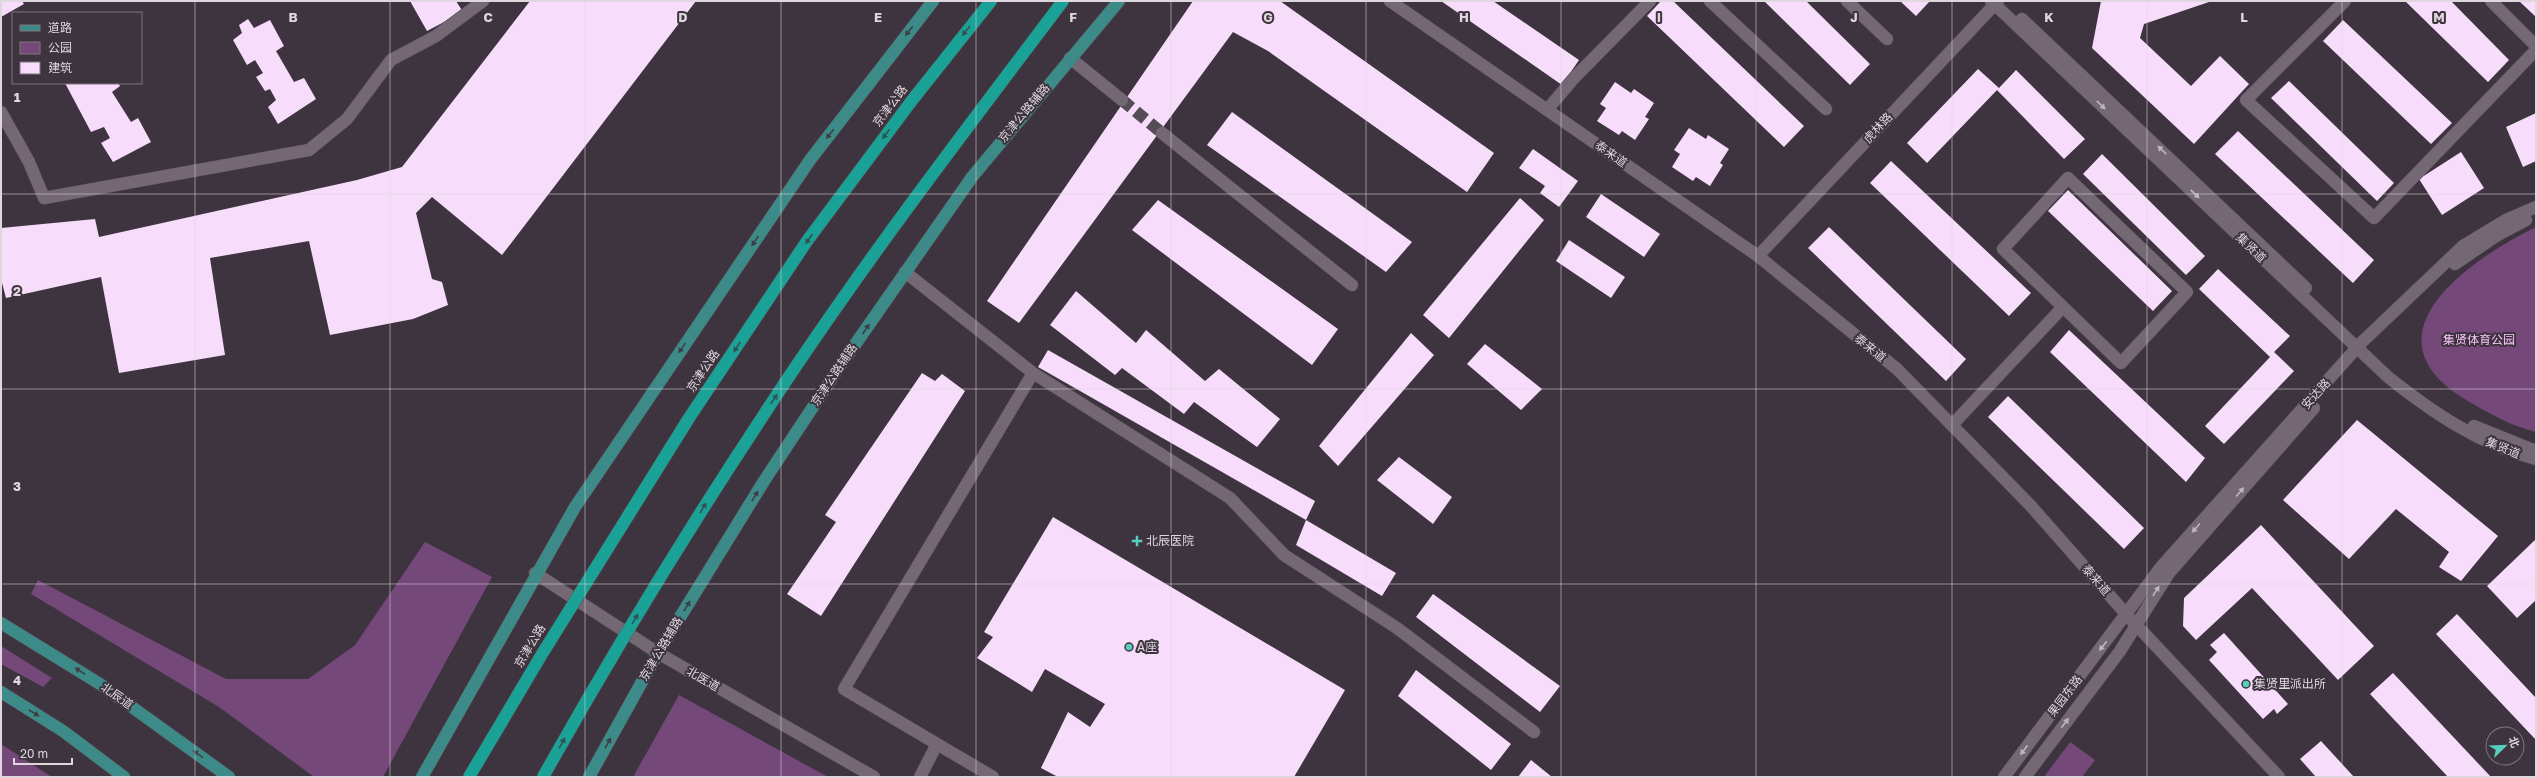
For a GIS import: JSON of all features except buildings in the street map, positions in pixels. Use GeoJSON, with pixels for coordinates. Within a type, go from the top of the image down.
{"type":"FeatureCollection","features":[{"type":"Feature","properties":{"kind":"highway","name":"京津公路"},"geometry":{"type":"LineString","coordinates":[[469,777],[542,654],[689,418],[807,241],[913,99],[990,1]]}},
{"type":"Feature","properties":{"kind":"highway"},"geometry":{"type":"LineString","coordinates":[[542,777],[639,612],[764,414],[907,209],[1063,1]]}},
{"type":"Feature","properties":{"kind":"main road"},"geometry":{"type":"LineString","coordinates":[[422,777],[575,506],[810,160],[934,1]]}},
{"type":"Feature","properties":{"kind":"main road","name":"京津公路辅路"},"geometry":{"type":"LineString","coordinates":[[589,777],[658,653],[764,481],[905,272],[972,177],[1119,1]]}},
{"type":"Feature","properties":{"kind":"main road","name":"北辰道"},"geometry":{"type":"LineString","coordinates":[[1,623],[100,684],[229,777]]}},
{"type":"Feature","properties":{"kind":"main road"},"geometry":{"type":"LineString","coordinates":[[1,692],[63,731],[124,777]]}},
{"type":"Feature","properties":{"kind":"street"},"geometry":{"type":"LineString","coordinates":[[1,112],[29,162],[44,198],[309,150],[347,119],[391,60],[436,36],[483,1]]}},
{"type":"Feature","properties":{"kind":"street","name":"泰来道"},"geometry":{"type":"LineString","coordinates":[[1390,1],[1758,256],[1897,369],[2030,505],[2126,614],[2279,777]]}},
{"type":"Feature","properties":{"kind":"street"},"geometry":{"type":"LineString","coordinates":[[1547,110],[1574,78],[1650,1]]}},
{"type":"Feature","properties":{"kind":"street"},"geometry":{"type":"LineString","coordinates":[[1847,1],[1887,39]]}},
{"type":"Feature","properties":{"kind":"street"},"geometry":{"type":"LineString","coordinates":[[2345,1],[2246,100],[2374,218],[2536,50]]}},
{"type":"Feature","properties":{"kind":"street"},"geometry":{"type":"LineString","coordinates":[[2491,1],[2536,46]]}},
{"type":"Feature","properties":{"kind":"street","name":"虎林路"},"geometry":{"type":"LineString","coordinates":[[1758,256],[1997,2]]}},
{"type":"Feature","properties":{"kind":"street","name":"集贤道"},"geometry":{"type":"LineString","coordinates":[[1997,2],[2419,401],[2491,444],[2536,459]]}},
{"type":"Feature","properties":{"kind":"street"},"geometry":{"type":"LineString","coordinates":[[1716,3],[1826,109]]}},
{"type":"Feature","properties":{"kind":"street"},"geometry":{"type":"LineString","coordinates":[[1070,58],[1122,100]]}},
{"type":"Feature","properties":{"kind":"street"},"geometry":{"type":"LineString","coordinates":[[1162,133],[1352,285]]}},
{"type":"Feature","properties":{"kind":"street"},"geometry":{"type":"LineString","coordinates":[[2068,178],[2187,292],[2121,363],[2062,307],[2003,249],[2068,178]]}},
{"type":"Feature","properties":{"kind":"street","name":"安达路"},"geometry":{"type":"LineString","coordinates":[[2126,614],[2161,566],[2362,347],[2463,246],[2506,220],[2536,207]]}},
{"type":"Feature","properties":{"kind":"street","name":"安达路"},"geometry":{"type":"LineString","coordinates":[[2136,624],[2169,573],[2362,347],[2457,262],[2496,236],[2536,216]]}},
{"type":"Feature","properties":{"kind":"street"},"geometry":{"type":"LineString","coordinates":[[905,272],[1033,373],[1230,498],[1284,555],[1397,628],[1534,732]]}},
{"type":"Feature","properties":{"kind":"street"},"geometry":{"type":"LineString","coordinates":[[1952,425],[2062,307]]}},
{"type":"Feature","properties":{"kind":"street","name":"集贤道"},"geometry":{"type":"LineString","coordinates":[[2362,347],[2401,378],[2448,410],[2478,428],[2536,450]]}},
{"type":"Feature","properties":{"kind":"street"},"geometry":{"type":"LineString","coordinates":[[993,777],[844,689],[1033,373]]}},
{"type":"Feature","properties":{"kind":"street","name":"北医道"},"geometry":{"type":"LineString","coordinates":[[536,573],[658,653],[874,777]]}},
{"type":"Feature","properties":{"kind":"street","name":"果园东路"},"geometry":{"type":"LineString","coordinates":[[2004,777],[2126,614]]}},
{"type":"Feature","properties":{"kind":"street","name":"果园东路"},"geometry":{"type":"LineString","coordinates":[[2025,777],[2115,657],[2136,624]]}},
{"type":"Feature","properties":{"kind":"street"},"geometry":{"type":"LineString","coordinates":[[920,777],[937,744]]}},
{"type":"Feature","properties":{"kind":"green space","name":"集贤体育公园"},"geometry":{"type":"Polygon","coordinates":[[[2536,227],[2536,432],[2511,424],[2488,413],[2439,379],[2424,354],[2423,329],[2434,305],[2453,282],[2479,261],[2508,242],[2536,227]]]}},
{"type":"Feature","properties":{"kind":"green space"},"geometry":{"type":"Polygon","coordinates":[[[425,542],[492,577],[383,777],[314,777],[219,707],[31,594],[38,580],[226,679],[308,679],[355,645],[425,542]]]}},
{"type":"Feature","properties":{"kind":"green space"},"geometry":{"type":"Polygon","coordinates":[[[1,646],[52,678],[43,687],[1,664],[1,646]]]}},
{"type":"Feature","properties":{"kind":"green space"},"geometry":{"type":"Polygon","coordinates":[[[679,695],[828,777],[633,777],[679,695]]]}},
{"type":"Feature","properties":{"kind":"green space"},"geometry":{"type":"Polygon","coordinates":[[[2070,742],[2095,760],[2082,777],[2044,777],[2070,742]]]}},
{"type":"Feature","properties":{"kind":"green space"},"geometry":{"type":"Polygon","coordinates":[[[1,744],[52,777],[1,777],[1,744]]]}},
{"type":"Feature","properties":{"kind":"tunnel"},"geometry":{"type":"LineString","coordinates":[[1122,100],[1162,133]]}},
{"type":"Feature","properties":{"kind":"place","name":"北辰医院"},"geometry":{"type":"Point","coordinates":[1137,541]}},
{"type":"Feature","properties":{"kind":"place","name":"A座"},"geometry":{"type":"Point","coordinates":[1129,647]}},
{"type":"Feature","properties":{"kind":"place","name":"集贤里派出所"},"geometry":{"type":"Point","coordinates":[2246,684]}}]}
